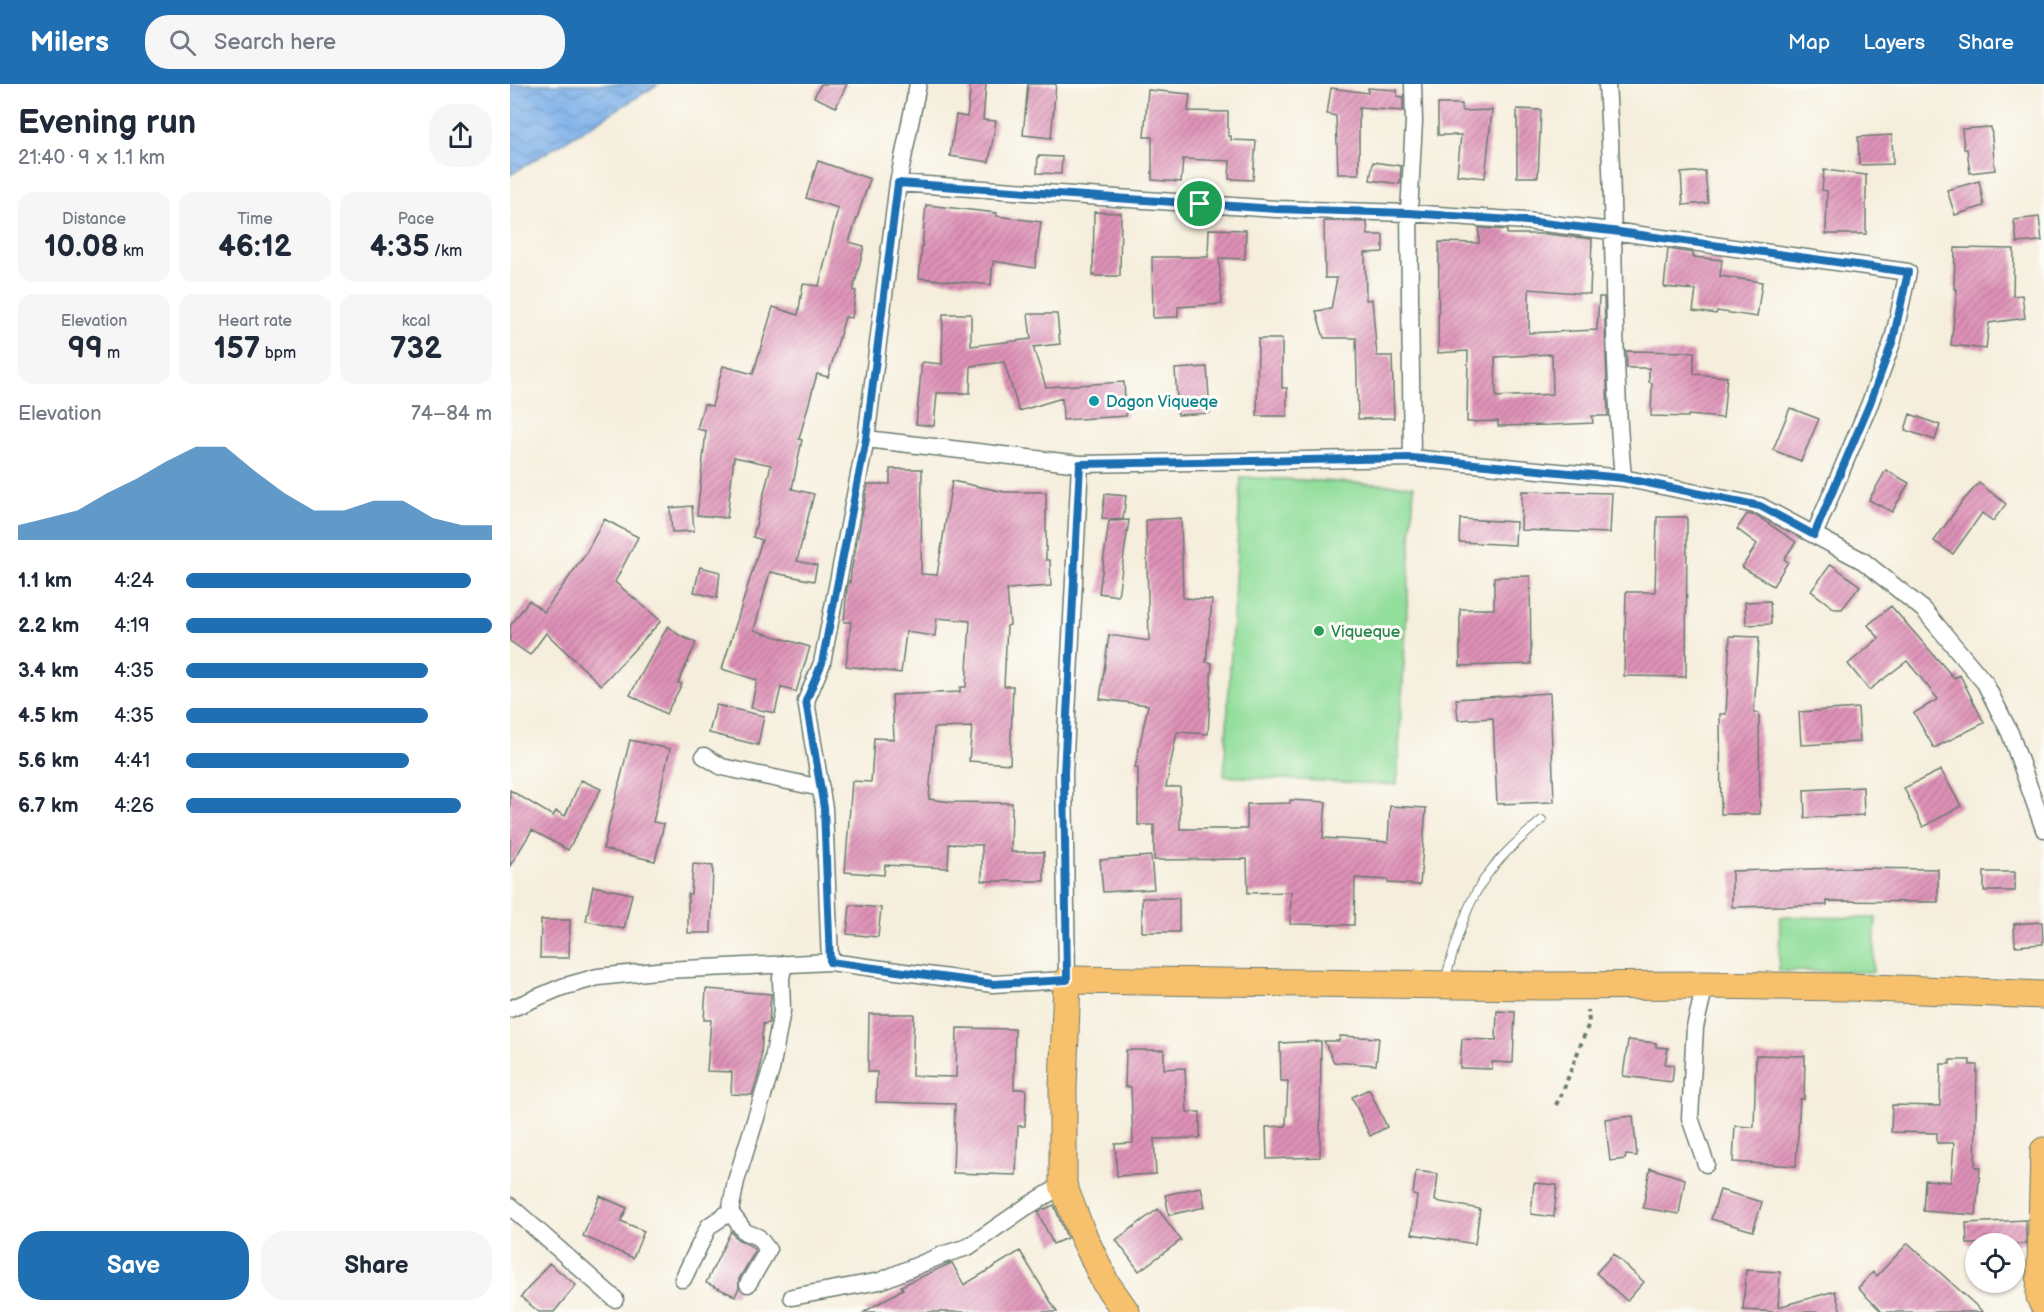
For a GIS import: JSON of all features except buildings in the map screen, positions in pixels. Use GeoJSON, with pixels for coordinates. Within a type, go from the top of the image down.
{"type":"FeatureCollection","features":[{"type":"Feature","properties":{"kind":"main road"},"geometry":{"type":"LineString","coordinates":[[1126,1312],[1105,1282],[1063,1185],[1063,1088],[1067,980],[1444,985],[1705,984],[2044,995]]}},
{"type":"Feature","properties":{"kind":"main road"},"geometry":{"type":"LineString","coordinates":[[2038,1307],[2044,1151]]}},
{"type":"Feature","properties":{"kind":"street"},"geometry":{"type":"LineString","coordinates":[[830,962],[824,808],[806,701],[822,663],[866,439],[898,183],[918,84]]}},
{"type":"Feature","properties":{"kind":"street"},"geometry":{"type":"LineString","coordinates":[[1412,458],[1409,213],[1414,121],[1413,84]]}},
{"type":"Feature","properties":{"kind":"street"},"geometry":{"type":"LineString","coordinates":[[1607,84],[1611,147],[1618,420],[1623,478]]}},
{"type":"Feature","properties":{"kind":"street"},"geometry":{"type":"LineString","coordinates":[[898,183],[1276,209],[1409,213],[1526,221],[1908,272],[1893,340],[1870,403],[1814,535]]}},
{"type":"Feature","properties":{"kind":"street"},"geometry":{"type":"LineString","coordinates":[[866,439],[1080,464],[1412,458],[1623,478],[1760,506],[1863,561],[1924,610],[1985,683],[2023,765],[2044,829]]}},
{"type":"Feature","properties":{"kind":"street"},"geometry":{"type":"LineString","coordinates":[[510,1009],[562,987],[598,977],[666,970],[830,962],[993,984],[1067,980],[1064,773],[1080,464]]}},
{"type":"Feature","properties":{"kind":"street"},"geometry":{"type":"LineString","coordinates":[[704,756],[722,767],[821,788]]}},
{"type":"Feature","properties":{"kind":"street"},"geometry":{"type":"LineString","coordinates":[[683,1279],[709,1226],[730,1212],[736,1181],[771,1070],[782,1011],[781,978],[784,964]]}},
{"type":"Feature","properties":{"kind":"street"},"geometry":{"type":"LineString","coordinates":[[1705,984],[1695,1027],[1690,1118],[1706,1164]]}},
{"type":"Feature","properties":{"kind":"street"},"geometry":{"type":"LineString","coordinates":[[792,1297],[880,1281],[968,1247],[1063,1185]]}},
{"type":"Feature","properties":{"kind":"street"},"geometry":{"type":"LineString","coordinates":[[510,1206],[615,1299]]}},
{"type":"Feature","properties":{"kind":"street"},"geometry":{"type":"LineString","coordinates":[[730,1212],[745,1232],[758,1238],[768,1250],[748,1284]]}},
{"type":"Feature","properties":{"kind":"lane"},"geometry":{"type":"LineString","coordinates":[[1444,985],[1460,930],[1481,884],[1509,849],[1542,820]]}},
{"type":"Feature","properties":{"kind":"path"},"geometry":{"type":"LineString","coordinates":[[1556,1105],[1589,1023],[1586,985]]}},
{"type":"Feature","properties":{"kind":"green space","name":"Viqueque"},"geometry":{"type":"Polygon","coordinates":[[[1241,477],[1414,486],[1397,785],[1224,776],[1241,477]]]}},
{"type":"Feature","properties":{"kind":"green space"},"geometry":{"type":"Polygon","coordinates":[[[1780,917],[1876,918],[1873,972],[1779,971],[1780,917]]]}},
{"type":"Feature","properties":{"kind":"water"},"geometry":{"type":"Polygon","coordinates":[[[510,84],[659,84],[510,175],[510,84]]]}},
{"type":"Feature","properties":{"kind":"place","name":"Dagon Viqueqe"},"geometry":{"type":"Point","coordinates":[1094,401]}},
{"type":"Feature","properties":{"kind":"place","name":"Viqueque"},"geometry":{"type":"Point","coordinates":[1319,631]}},
{"type":"Feature","properties":{"kind":"route"},"geometry":{"type":"LineString","coordinates":[[898,183],[1200,204],[1409,213],[1526,221],[1908,272],[1893,340],[1870,403],[1814,535],[1760,506],[1623,478],[1412,458],[1080,464],[1064,773],[1067,980],[993,984],[830,962],[824,808],[806,701],[822,663],[866,439],[898,183]]}}]}
